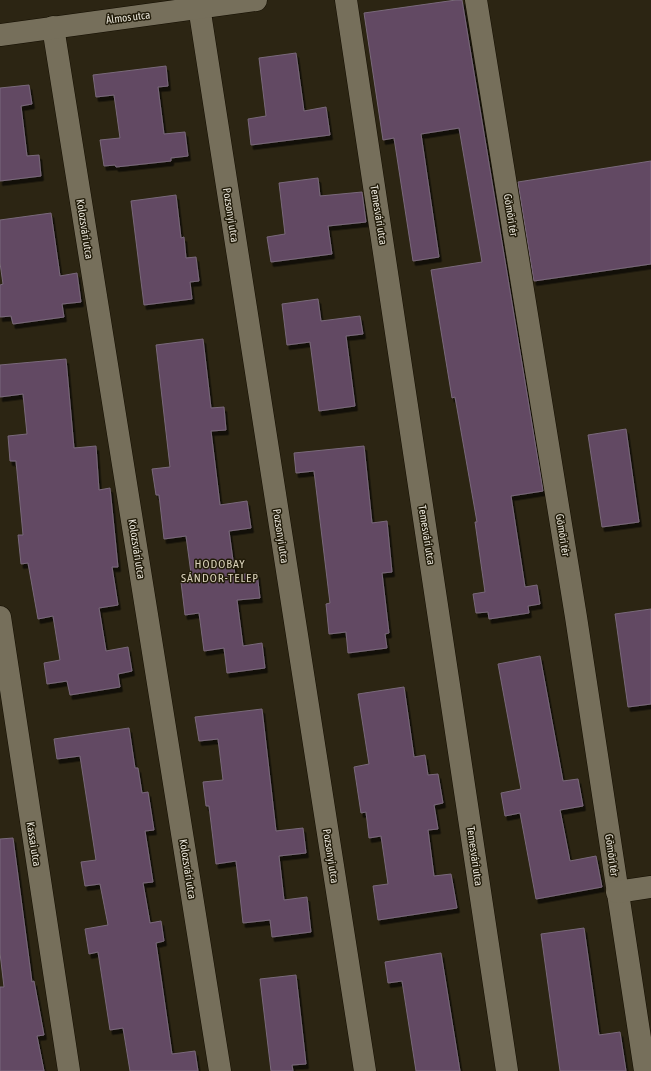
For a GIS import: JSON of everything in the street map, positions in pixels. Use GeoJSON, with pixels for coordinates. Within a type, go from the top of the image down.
{"type":"FeatureCollection","features":[{"type":"Feature","properties":{"kind":"street","name":"Álmos utca"},"geometry":{"type":"LineString","coordinates":[[0,35],[198,4],[256,0]]}},
{"type":"Feature","properties":{"kind":"street","name":"Temesvári utca"},"geometry":{"type":"LineString","coordinates":[[346,0],[507,1071]]}},
{"type":"Feature","properties":{"kind":"street","name":"Gömöri tér"},"geometry":{"type":"LineString","coordinates":[[476,0],[576,618],[645,1071]]}},
{"type":"Feature","properties":{"kind":"street","name":"Pozsonyi utca"},"geometry":{"type":"LineString","coordinates":[[198,4],[365,1071]]}},
{"type":"Feature","properties":{"kind":"street","name":"Kolozsvári utca"},"geometry":{"type":"LineString","coordinates":[[53,27],[220,1071]]}},
{"type":"Feature","properties":{"kind":"street","name":"Kassai utca"},"geometry":{"type":"LineString","coordinates":[[0,617],[69,1071]]}},
{"type":"Feature","properties":{"kind":"street"},"geometry":{"type":"LineString","coordinates":[[617,892],[651,887]]}},
{"type":"Feature","properties":{"kind":"building"},"geometry":{"type":"Polygon","coordinates":[[[462,0],[543,491],[511,496],[525,587],[537,585],[540,604],[528,606],[529,613],[489,619],[488,612],[476,613],[473,594],[485,592],[475,522],[477,522],[455,397],[452,398],[431,270],[482,262],[459,128],[421,134],[439,257],[413,261],[394,138],[383,140],[364,13],[462,0]]]}},
{"type":"Feature","properties":{"kind":"building"},"geometry":{"type":"Polygon","coordinates":[[[296,53],[304,111],[326,107],[330,135],[251,145],[248,119],[266,116],[259,58],[296,53]]]}},
{"type":"Feature","properties":{"kind":"building"},"geometry":{"type":"Polygon","coordinates":[[[166,66],[168,86],[158,87],[164,134],[185,132],[188,156],[171,158],[171,161],[116,167],[115,165],[104,166],[100,140],[120,138],[114,95],[96,97],[93,75],[166,66]]]}},
{"type":"Feature","properties":{"kind":"building"},"geometry":{"type":"Polygon","coordinates":[[[29,85],[32,104],[21,106],[27,156],[39,155],[41,176],[0,181],[0,88],[29,85]]]}},
{"type":"Feature","properties":{"kind":"building"},"geometry":{"type":"Polygon","coordinates":[[[651,161],[651,264],[534,281],[518,182],[651,161]]]}},
{"type":"Feature","properties":{"kind":"building"},"geometry":{"type":"Polygon","coordinates":[[[318,178],[320,196],[362,192],[366,222],[328,226],[332,254],[271,262],[267,237],[285,234],[279,183],[318,178]]]}},
{"type":"Feature","properties":{"kind":"building"},"geometry":{"type":"Polygon","coordinates":[[[176,195],[181,238],[184,237],[186,258],[196,257],[199,281],[190,282],[192,299],[144,305],[131,201],[176,195]]]}},
{"type":"Feature","properties":{"kind":"building"},"geometry":{"type":"Polygon","coordinates":[[[51,213],[60,276],[77,273],[81,302],[62,304],[64,317],[13,324],[11,316],[0,317],[0,285],[3,284],[0,263],[0,220],[51,213]]]}},
{"type":"Feature","properties":{"kind":"building"},"geometry":{"type":"Polygon","coordinates":[[[318,299],[321,321],[360,316],[363,334],[346,336],[355,406],[319,411],[310,342],[287,345],[282,304],[318,299]]]}},
{"type":"Feature","properties":{"kind":"building"},"geometry":{"type":"Polygon","coordinates":[[[203,339],[211,408],[224,407],[226,430],[211,431],[220,505],[247,501],[251,528],[229,531],[235,575],[257,573],[260,598],[237,600],[243,646],[262,643],[265,668],[227,673],[224,648],[204,651],[199,613],[185,615],[181,582],[192,581],[186,536],[164,539],[159,495],[156,495],[152,469],[170,467],[156,345],[203,339]]]}},
{"type":"Feature","properties":{"kind":"building"},"geometry":{"type":"Polygon","coordinates":[[[66,359],[74,448],[96,446],[99,490],[110,488],[118,567],[112,567],[118,605],[99,608],[106,651],[128,647],[132,671],[118,674],[120,687],[70,695],[67,681],[47,684],[44,663],[60,660],[53,616],[38,619],[28,563],[21,564],[18,535],[23,535],[16,461],[10,461],[8,436],[27,434],[23,394],[0,397],[0,365],[66,359]]]}},
{"type":"Feature","properties":{"kind":"building"},"geometry":{"type":"Polygon","coordinates":[[[626,429],[639,522],[602,527],[588,435],[626,429]]]}},
{"type":"Feature","properties":{"kind":"building"},"geometry":{"type":"Polygon","coordinates":[[[364,446],[372,523],[387,521],[392,572],[382,573],[389,633],[385,634],[387,648],[348,653],[346,632],[329,634],[326,604],[330,603],[314,471],[296,473],[294,453],[364,446]]]}},
{"type":"Feature","properties":{"kind":"building"},"geometry":{"type":"Polygon","coordinates":[[[651,609],[651,704],[628,707],[615,614],[651,609]]]}},
{"type":"Feature","properties":{"kind":"building"},"geometry":{"type":"Polygon","coordinates":[[[540,656],[563,781],[578,779],[583,806],[560,810],[570,861],[596,856],[602,887],[536,899],[520,813],[505,816],[501,793],[521,789],[498,664],[540,656]]]}},
{"type":"Feature","properties":{"kind":"building"},"geometry":{"type":"Polygon","coordinates":[[[404,687],[414,757],[425,755],[428,775],[438,774],[443,803],[434,805],[438,829],[428,830],[434,876],[451,874],[457,908],[378,920],[373,886],[388,884],[381,836],[369,838],[366,812],[361,813],[354,767],[369,764],[358,694],[404,687]]]}},
{"type":"Feature","properties":{"kind":"building"},"geometry":{"type":"Polygon","coordinates":[[[262,709],[276,831],[303,828],[306,853],[279,856],[284,900],[307,897],[311,932],[272,937],[270,920],[243,923],[236,861],[216,864],[209,806],[206,806],[203,782],[223,780],[218,739],[199,741],[195,717],[262,709]]]}},
{"type":"Feature","properties":{"kind":"building"},"geometry":{"type":"Polygon","coordinates":[[[129,728],[135,768],[138,768],[142,793],[148,792],[154,830],[145,831],[153,882],[143,883],[150,923],[161,921],[164,941],[156,943],[172,1054],[195,1051],[198,1071],[130,1071],[123,1028],[110,1030],[98,952],[89,954],[85,929],[108,925],[100,884],[85,886],[81,862],[96,860],[80,756],[57,759],[54,739],[129,728]]]}},
{"type":"Feature","properties":{"kind":"building"},"geometry":{"type":"Polygon","coordinates":[[[13,838],[32,982],[34,981],[44,1035],[37,1036],[44,1071],[0,1071],[0,987],[4,987],[0,953],[0,839],[13,838]]]}},
{"type":"Feature","properties":{"kind":"building"},"geometry":{"type":"Polygon","coordinates":[[[584,928],[599,1035],[620,1032],[626,1071],[560,1071],[541,934],[584,928]]]}},
{"type":"Feature","properties":{"kind":"building"},"geometry":{"type":"Polygon","coordinates":[[[441,953],[460,1071],[416,1071],[402,981],[388,983],[385,962],[441,953]]]}},
{"type":"Feature","properties":{"kind":"building"},"geometry":{"type":"Polygon","coordinates":[[[296,975],[306,1064],[292,1065],[293,1071],[271,1071],[260,979],[296,975]]]}},
{"type":"Feature","properties":{"kind":"district","name":"HODOBAY SÁNDOR-TELEP"},"geometry":{"type":"Point","coordinates":[220,571]}}]}
